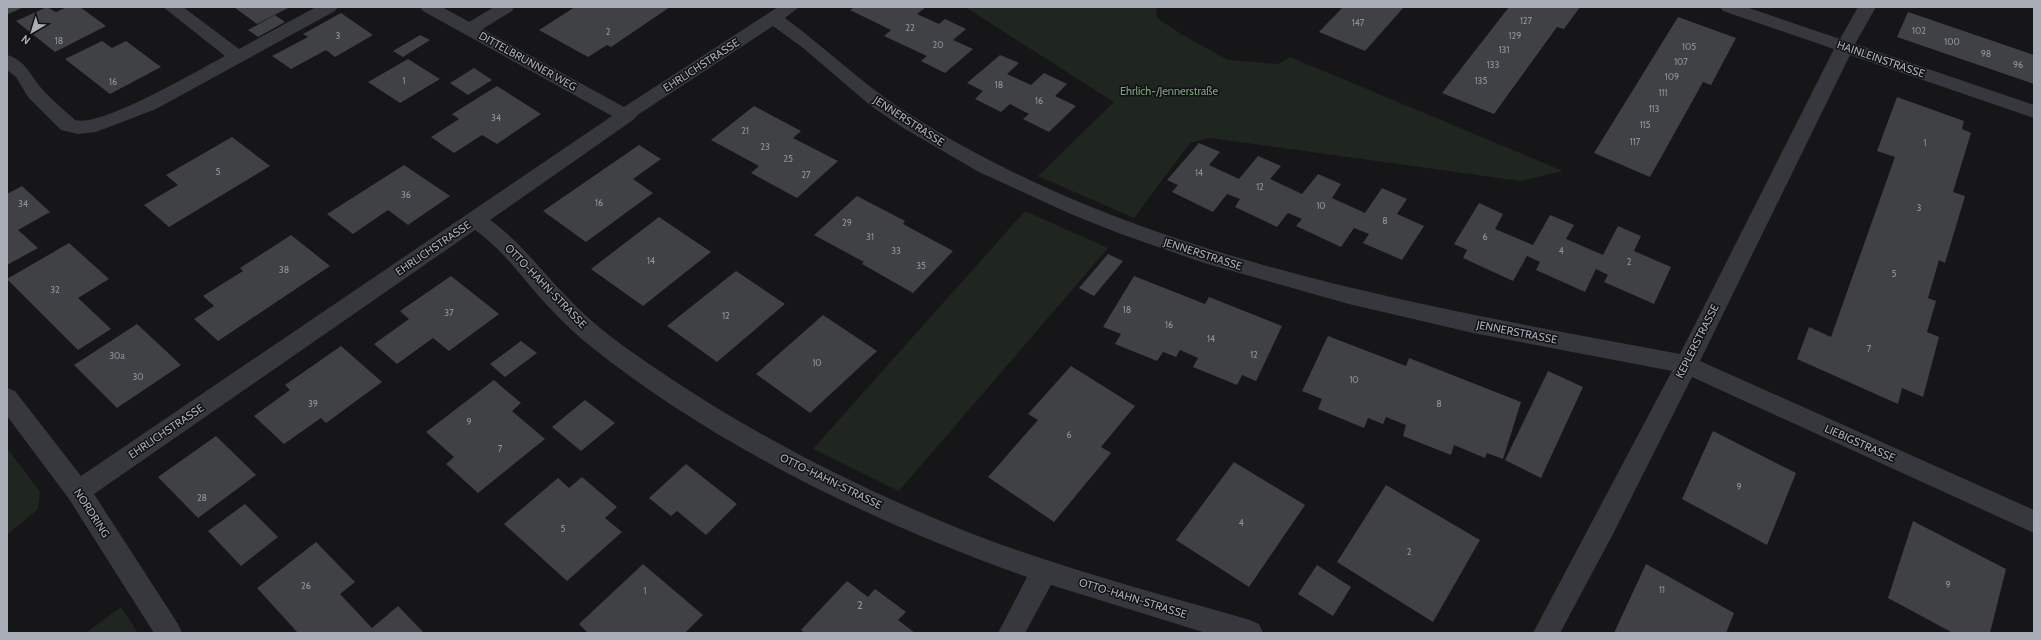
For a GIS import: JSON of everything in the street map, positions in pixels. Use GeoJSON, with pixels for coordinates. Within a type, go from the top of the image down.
{"type":"FeatureCollection","features":[{"type":"Feature","properties":{"kind":"street"},"geometry":{"type":"LineString","coordinates":[[172,7],[237,56]]}},
{"type":"Feature","properties":{"kind":"street"},"geometry":{"type":"LineString","coordinates":[[7,61],[22,73],[35,93],[68,125],[78,128],[96,126],[149,105],[192,83],[237,56],[329,7]]}},
{"type":"Feature","properties":{"kind":"street","name":"DITTELBRUNNER WEG"},"geometry":{"type":"LineString","coordinates":[[429,7],[626,116]]}},
{"type":"Feature","properties":{"kind":"street","name":"HAINLEINSTRASSE"},"geometry":{"type":"LineString","coordinates":[[1728,7],[2034,112]]}},
{"type":"Feature","properties":{"kind":"street","name":"KEPLERSTRASSE"},"geometry":{"type":"LineString","coordinates":[[1546,633],[1604,526],[1866,7]]}},
{"type":"Feature","properties":{"kind":"street","name":"EHRLICHSTRASSE"},"geometry":{"type":"LineString","coordinates":[[78,491],[475,220],[626,116],[632,110],[782,12]]}},
{"type":"Feature","properties":{"kind":"street","name":"JENNERSTRASSE"},"geometry":{"type":"LineString","coordinates":[[782,12],[809,44],[844,75],[878,102],[948,147],[1036,191],[1128,229],[1275,276],[1363,299],[1473,324],[1685,364]]}},
{"type":"Feature","properties":{"kind":"street","name":"OTTO-HAHN-STRASSE"},"geometry":{"type":"LineString","coordinates":[[475,220],[510,246],[542,285],[574,318],[604,344],[687,402],[784,459],[849,491],[964,542],[1045,570],[1250,633]]}},
{"type":"Feature","properties":{"kind":"street","name":"LIEBIGSTRASSE"},"geometry":{"type":"LineString","coordinates":[[1685,364],[2034,522]]}},
{"type":"Feature","properties":{"kind":"street","name":"NORDRING"},"geometry":{"type":"LineString","coordinates":[[7,398],[78,491],[169,633]]}},
{"type":"Feature","properties":{"kind":"street"},"geometry":{"type":"LineString","coordinates":[[1011,633],[1045,570]]}},
{"type":"Feature","properties":{"kind":"lane"},"geometry":{"type":"LineString","coordinates":[[470,29],[506,7]]}},
{"type":"Feature","properties":{"kind":"green space","name":"Ehrlich-/Jennerstraße"},"geometry":{"type":"Polygon","coordinates":[[[965,7],[1156,7],[1157,18],[1181,34],[1228,60],[1278,64],[1290,57],[1563,171],[1521,181],[1210,138],[1190,143],[1134,218],[1038,176],[1114,102],[965,7]]]}},
{"type":"Feature","properties":{"kind":"green space"},"geometry":{"type":"Polygon","coordinates":[[[1025,211],[1108,248],[899,491],[813,449],[1025,211]]]}},
{"type":"Feature","properties":{"kind":"green space"},"geometry":{"type":"Polygon","coordinates":[[[7,448],[40,492],[38,509],[7,535],[7,448]]]}},
{"type":"Feature","properties":{"kind":"green space"},"geometry":{"type":"Polygon","coordinates":[[[121,607],[138,633],[86,633],[121,607]]]}},
{"type":"Feature","properties":{"kind":"building"},"geometry":{"type":"Polygon","coordinates":[[[7,7],[24,7],[8,14],[7,7]]]}},
{"type":"Feature","properties":{"kind":"building"},"geometry":{"type":"Polygon","coordinates":[[[47,7],[56,12],[67,7],[80,7],[106,26],[55,52],[16,21],[47,7]]]}},
{"type":"Feature","properties":{"kind":"building"},"geometry":{"type":"Polygon","coordinates":[[[234,7],[290,7],[257,24],[234,7]]]}},
{"type":"Feature","properties":{"kind":"building"},"geometry":{"type":"Polygon","coordinates":[[[575,7],[670,7],[611,47],[607,45],[588,57],[539,30],[575,7]]]}},
{"type":"Feature","properties":{"kind":"building"},"geometry":{"type":"Polygon","coordinates":[[[854,7],[926,7],[917,14],[939,24],[945,19],[966,29],[953,40],[973,49],[945,73],[921,61],[927,56],[884,36],[891,30],[850,10],[854,7]]]}},
{"type":"Feature","properties":{"kind":"building"},"geometry":{"type":"Polygon","coordinates":[[[1343,7],[1404,7],[1365,51],[1319,32],[1343,7]]]}},
{"type":"Feature","properties":{"kind":"building"},"geometry":{"type":"Polygon","coordinates":[[[1509,7],[1580,7],[1564,29],[1557,27],[1494,114],[1442,93],[1509,7]]]}},
{"type":"Feature","properties":{"kind":"building"},"geometry":{"type":"Polygon","coordinates":[[[1908,12],[2034,55],[2034,84],[1897,37],[1908,12]]]}},
{"type":"Feature","properties":{"kind":"building"},"geometry":{"type":"Polygon","coordinates":[[[341,13],[373,35],[335,57],[326,50],[291,69],[272,56],[308,37],[303,34],[341,13]]]}},
{"type":"Feature","properties":{"kind":"building"},"geometry":{"type":"Polygon","coordinates":[[[275,15],[285,22],[258,37],[248,30],[275,15]]]}},
{"type":"Feature","properties":{"kind":"building"},"geometry":{"type":"Polygon","coordinates":[[[1678,17],[1736,38],[1711,85],[1703,82],[1650,177],[1594,153],[1678,17]]]}},
{"type":"Feature","properties":{"kind":"building"},"geometry":{"type":"Polygon","coordinates":[[[420,35],[430,40],[403,57],[393,51],[420,35]]]}},
{"type":"Feature","properties":{"kind":"building"},"geometry":{"type":"Polygon","coordinates":[[[102,41],[112,48],[126,41],[161,67],[110,94],[65,59],[102,41]]]}},
{"type":"Feature","properties":{"kind":"building"},"geometry":{"type":"Polygon","coordinates":[[[1000,55],[1019,63],[1007,74],[1031,85],[1044,73],[1067,84],[1055,96],[1076,106],[1049,132],[1023,119],[1029,114],[1010,104],[1001,112],[975,99],[983,91],[967,83],[1000,55]]]}},
{"type":"Feature","properties":{"kind":"building"},"geometry":{"type":"Polygon","coordinates":[[[408,59],[440,79],[400,103],[368,82],[408,59]]]}},
{"type":"Feature","properties":{"kind":"building"},"geometry":{"type":"Polygon","coordinates":[[[474,68],[492,80],[468,95],[450,83],[474,68]]]}},
{"type":"Feature","properties":{"kind":"building"},"geometry":{"type":"Polygon","coordinates":[[[497,86],[541,114],[497,144],[482,135],[454,153],[431,137],[459,119],[452,114],[497,86]]]}},
{"type":"Feature","properties":{"kind":"building"},"geometry":{"type":"Polygon","coordinates":[[[1897,97],[1964,121],[1962,129],[1971,133],[1953,192],[1965,196],[1945,263],[1939,260],[1928,298],[1936,301],[1927,332],[1939,337],[1923,397],[1902,388],[1898,404],[1797,359],[1809,327],[1831,337],[1895,157],[1877,151],[1897,97]]]}},
{"type":"Feature","properties":{"kind":"building"},"geometry":{"type":"Polygon","coordinates":[[[754,106],[801,131],[793,138],[838,161],[797,198],[751,173],[759,166],[711,140],[754,106]]]}},
{"type":"Feature","properties":{"kind":"building"},"geometry":{"type":"Polygon","coordinates":[[[232,137],[270,166],[169,227],[144,205],[178,185],[166,175],[232,137]]]}},
{"type":"Feature","properties":{"kind":"building"},"geometry":{"type":"Polygon","coordinates":[[[1199,143],[1220,152],[1209,165],[1239,179],[1258,156],[1281,166],[1270,179],[1302,194],[1318,174],[1341,184],[1332,198],[1365,213],[1382,188],[1407,199],[1397,214],[1424,226],[1402,260],[1363,243],[1369,234],[1354,228],[1341,247],[1296,226],[1302,219],[1288,213],[1277,227],[1235,207],[1240,199],[1227,194],[1213,212],[1172,192],[1178,185],[1167,180],[1199,143]]]}},
{"type":"Feature","properties":{"kind":"building"},"geometry":{"type":"Polygon","coordinates":[[[639,145],[661,159],[633,179],[653,193],[586,242],[543,211],[639,145]]]}},
{"type":"Feature","properties":{"kind":"building"},"geometry":{"type":"Polygon","coordinates":[[[404,165],[450,196],[408,225],[388,210],[353,234],[327,214],[404,165]]]}},
{"type":"Feature","properties":{"kind":"building"},"geometry":{"type":"Polygon","coordinates":[[[22,186],[50,212],[18,230],[38,248],[7,265],[7,194],[22,186]]]}},
{"type":"Feature","properties":{"kind":"building"},"geometry":{"type":"Polygon","coordinates":[[[857,196],[905,221],[903,224],[953,251],[913,293],[862,264],[864,262],[814,235],[857,196]]]}},
{"type":"Feature","properties":{"kind":"building"},"geometry":{"type":"Polygon","coordinates":[[[1479,203],[1503,214],[1495,229],[1533,245],[1550,215],[1574,225],[1566,239],[1603,255],[1618,226],[1641,236],[1634,251],[1671,267],[1654,304],[1604,282],[1608,275],[1596,269],[1585,292],[1536,270],[1540,262],[1527,256],[1513,281],[1463,258],[1467,250],[1454,244],[1479,203]]]}},
{"type":"Feature","properties":{"kind":"building"},"geometry":{"type":"Polygon","coordinates":[[[659,217],[711,252],[643,306],[591,269],[659,217]]]}},
{"type":"Feature","properties":{"kind":"building"},"geometry":{"type":"Polygon","coordinates":[[[291,235],[330,266],[218,341],[194,319],[214,306],[203,296],[243,271],[240,268],[291,235]]]}},
{"type":"Feature","properties":{"kind":"building"},"geometry":{"type":"Polygon","coordinates":[[[69,243],[109,279],[78,298],[111,329],[78,350],[7,279],[69,243]]]}},
{"type":"Feature","properties":{"kind":"building"},"geometry":{"type":"Polygon","coordinates":[[[1108,254],[1123,261],[1094,296],[1079,288],[1108,254]]]}},
{"type":"Feature","properties":{"kind":"building"},"geometry":{"type":"Polygon","coordinates":[[[736,271],[785,304],[717,362],[667,326],[736,271]]]}},
{"type":"Feature","properties":{"kind":"building"},"geometry":{"type":"Polygon","coordinates":[[[451,276],[499,314],[449,351],[433,338],[397,364],[374,344],[409,319],[400,311],[451,276]]]}},
{"type":"Feature","properties":{"kind":"building"},"geometry":{"type":"Polygon","coordinates":[[[1134,276],[1205,304],[1209,297],[1282,326],[1256,381],[1242,375],[1237,385],[1193,367],[1198,358],[1180,350],[1176,357],[1163,352],[1157,361],[1115,344],[1121,334],[1103,327],[1134,276]]]}},
{"type":"Feature","properties":{"kind":"building"},"geometry":{"type":"Polygon","coordinates":[[[823,315],[877,351],[810,413],[756,374],[823,315]]]}},
{"type":"Feature","properties":{"kind":"building"},"geometry":{"type":"Polygon","coordinates":[[[137,324],[181,365],[117,408],[74,365],[137,324]]]}},
{"type":"Feature","properties":{"kind":"building"},"geometry":{"type":"Polygon","coordinates":[[[1328,336],[1406,366],[1409,358],[1521,402],[1503,459],[1487,453],[1485,458],[1454,445],[1451,455],[1403,436],[1406,425],[1386,417],[1383,424],[1368,418],[1364,428],[1318,409],[1322,399],[1302,391],[1328,336]]]}},
{"type":"Feature","properties":{"kind":"building"},"geometry":{"type":"Polygon","coordinates":[[[521,341],[537,353],[505,377],[490,364],[521,341]]]}},
{"type":"Feature","properties":{"kind":"building"},"geometry":{"type":"Polygon","coordinates":[[[341,346],[382,382],[326,423],[321,418],[284,444],[254,416],[290,390],[285,385],[341,346]]]}},
{"type":"Feature","properties":{"kind":"building"},"geometry":{"type":"Polygon","coordinates":[[[1071,366],[1135,406],[1101,447],[1111,453],[1054,522],[988,477],[1038,420],[1028,414],[1071,366]]]}},
{"type":"Feature","properties":{"kind":"building"},"geometry":{"type":"Polygon","coordinates":[[[1548,371],[1583,387],[1541,478],[1505,460],[1548,371]]]}},
{"type":"Feature","properties":{"kind":"building"},"geometry":{"type":"Polygon","coordinates":[[[494,380],[521,403],[512,411],[545,439],[478,493],[446,464],[454,457],[426,432],[494,380]]]}},
{"type":"Feature","properties":{"kind":"building"},"geometry":{"type":"Polygon","coordinates":[[[585,400],[615,423],[581,451],[552,427],[585,400]]]}},
{"type":"Feature","properties":{"kind":"building"},"geometry":{"type":"Polygon","coordinates":[[[1713,431],[1796,473],[1767,545],[1682,499],[1713,431]]]}},
{"type":"Feature","properties":{"kind":"building"},"geometry":{"type":"Polygon","coordinates":[[[216,436],[256,475],[198,518],[158,477],[216,436]]]}},
{"type":"Feature","properties":{"kind":"building"},"geometry":{"type":"Polygon","coordinates":[[[1234,462],[1305,505],[1249,587],[1176,540],[1234,462]]]}},
{"type":"Feature","properties":{"kind":"building"},"geometry":{"type":"Polygon","coordinates":[[[686,464],[737,504],[706,535],[677,511],[671,516],[649,498],[686,464]]]}},
{"type":"Feature","properties":{"kind":"building"},"geometry":{"type":"Polygon","coordinates":[[[582,477],[617,507],[605,518],[622,532],[567,581],[504,524],[558,478],[569,488],[582,477]]]}},
{"type":"Feature","properties":{"kind":"building"},"geometry":{"type":"Polygon","coordinates":[[[1386,485],[1480,540],[1433,622],[1337,562],[1386,485]]]}},
{"type":"Feature","properties":{"kind":"building"},"geometry":{"type":"Polygon","coordinates":[[[245,504],[278,537],[241,566],[208,531],[245,504]]]}},
{"type":"Feature","properties":{"kind":"building"},"geometry":{"type":"Polygon","coordinates":[[[1913,521],[2006,569],[1990,633],[1953,633],[1888,598],[1913,521]]]}},
{"type":"Feature","properties":{"kind":"building"},"geometry":{"type":"Polygon","coordinates":[[[316,542],[355,582],[340,594],[372,628],[398,606],[424,633],[298,633],[257,588],[316,542]]]}},
{"type":"Feature","properties":{"kind":"building"},"geometry":{"type":"Polygon","coordinates":[[[643,564],[703,615],[685,633],[588,633],[579,624],[643,564]]]}},
{"type":"Feature","properties":{"kind":"building"},"geometry":{"type":"Polygon","coordinates":[[[1646,564],[1734,613],[1726,633],[1614,633],[1646,564]]]}},
{"type":"Feature","properties":{"kind":"building"},"geometry":{"type":"Polygon","coordinates":[[[1317,565],[1351,587],[1333,616],[1298,594],[1317,565]]]}},
{"type":"Feature","properties":{"kind":"building"},"geometry":{"type":"Polygon","coordinates":[[[847,581],[868,597],[875,589],[906,612],[898,620],[915,633],[805,633],[801,630],[847,581]]]}}]}
